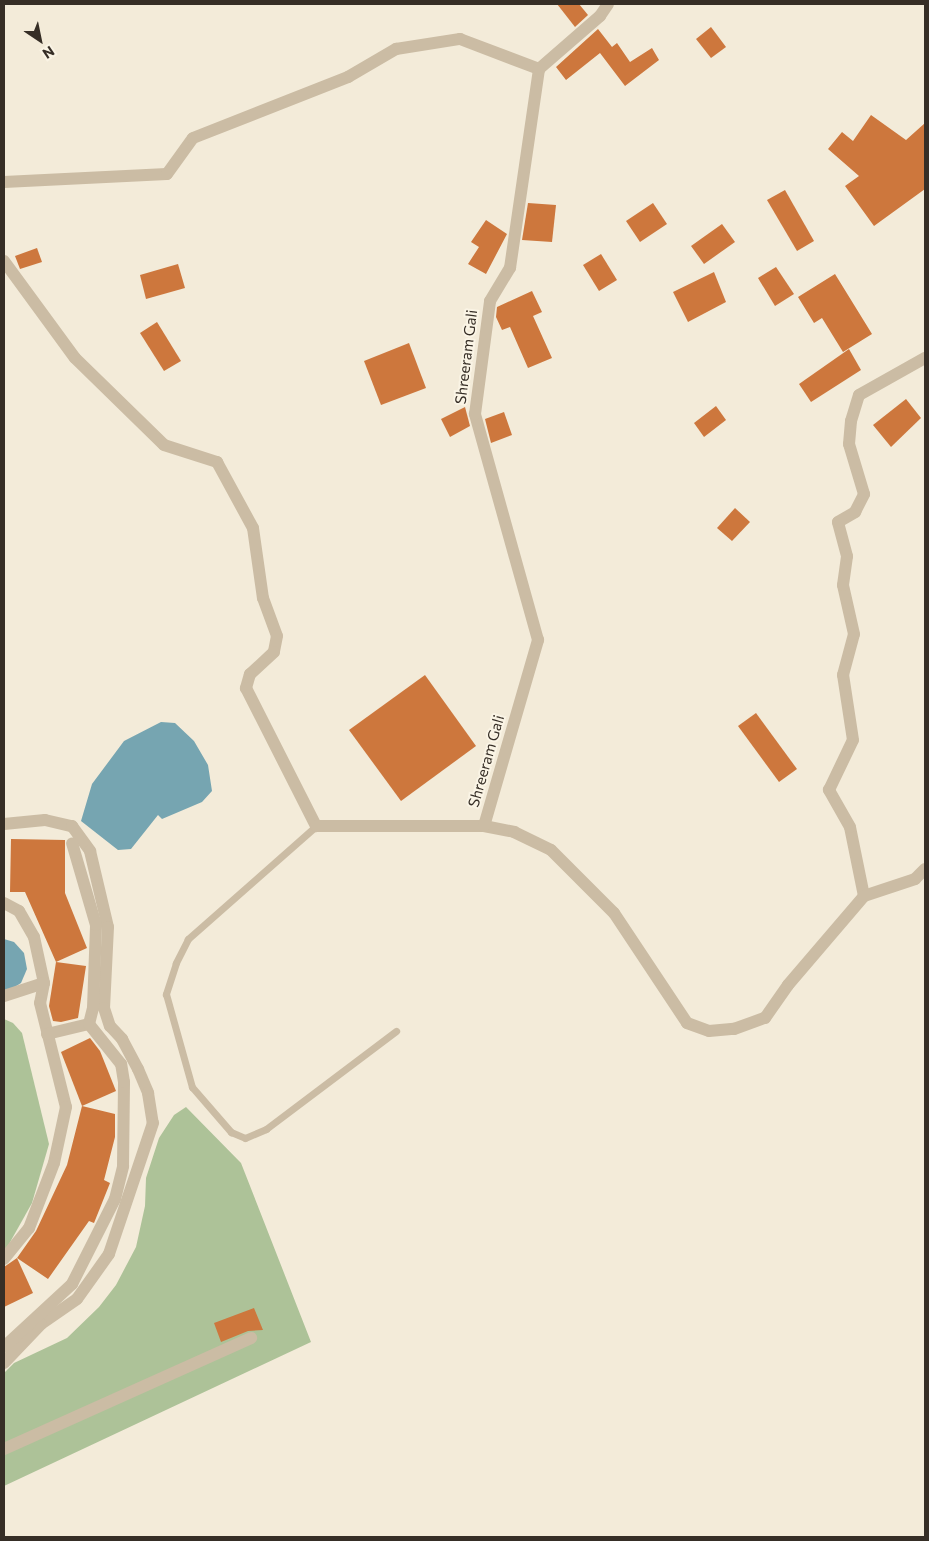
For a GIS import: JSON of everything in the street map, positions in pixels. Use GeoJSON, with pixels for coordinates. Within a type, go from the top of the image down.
{"type":"FeatureCollection","features":[{"type":"Feature","properties":{"kind":"street"},"geometry":{"type":"LineString","coordinates":[[4,182],[167,174],[193,138],[348,78],[396,50],[460,39],[539,69],[600,16],[608,4]]}},
{"type":"Feature","properties":{"kind":"street","name":"Shreeram Gali"},"geometry":{"type":"LineString","coordinates":[[484,826],[538,640],[475,414],[490,301],[510,268],[539,69]]}},
{"type":"Feature","properties":{"kind":"street"},"geometry":{"type":"LineString","coordinates":[[4,261],[75,358],[164,445],[217,462],[253,528],[263,598],[277,636],[274,652],[250,674],[246,688],[316,826],[484,826],[514,832],[551,850],[614,914],[687,1023],[709,1031],[734,1029],[765,1018],[788,985],[864,896],[915,879],[925,869]]}},
{"type":"Feature","properties":{"kind":"street"},"geometry":{"type":"LineString","coordinates":[[864,896],[850,827],[829,790],[854,740],[843,675],[854,634],[843,585],[847,556],[838,522],[855,512],[864,494],[849,444],[851,421],[859,395],[925,358]]}},
{"type":"Feature","properties":{"kind":"street"},"geometry":{"type":"LineString","coordinates":[[4,824],[45,820],[72,826],[90,850],[108,927],[104,1008],[110,1026],[138,1069],[148,1093],[153,1123],[109,1254],[77,1299],[41,1324],[4,1363]]}},
{"type":"Feature","properties":{"kind":"street"},"geometry":{"type":"LineString","coordinates":[[4,1346],[72,1284],[115,1199],[123,1166],[124,1082],[121,1064],[89,1024],[97,938],[72,843]]}},
{"type":"Feature","properties":{"kind":"street"},"geometry":{"type":"LineString","coordinates":[[4,903],[19,911],[34,937],[44,983],[40,1003],[64,1093],[64,1129],[29,1228],[4,1259]]}},
{"type":"Feature","properties":{"kind":"street"},"geometry":{"type":"LineString","coordinates":[[4,996],[44,983]]}},
{"type":"Feature","properties":{"kind":"street"},"geometry":{"type":"LineString","coordinates":[[47,1034],[89,1024]]}},
{"type":"Feature","properties":{"kind":"street"},"geometry":{"type":"LineString","coordinates":[[4,1449],[252,1338]]}},
{"type":"Feature","properties":{"kind":"lane"},"geometry":{"type":"LineString","coordinates":[[316,826],[188,939],[176,963],[166,994],[192,1087],[231,1132],[245,1138],[252,1136],[396,1031]]}},
{"type":"Feature","properties":{"kind":"green space"},"geometry":{"type":"Polygon","coordinates":[[[4,1019],[13,1023],[22,1033],[49,1144],[32,1203],[4,1253],[4,1019]]]}},
{"type":"Feature","properties":{"kind":"green space"},"geometry":{"type":"Polygon","coordinates":[[[186,1107],[241,1163],[311,1342],[4,1486],[4,1373],[14,1363],[67,1338],[99,1307],[116,1285],[136,1247],[145,1206],[146,1178],[159,1138],[174,1115],[186,1107]]]}},
{"type":"Feature","properties":{"kind":"water"},"geometry":{"type":"Polygon","coordinates":[[[161,722],[175,723],[194,741],[208,765],[212,791],[202,802],[162,819],[158,815],[131,849],[118,850],[81,821],[92,784],[124,741],[161,722]]]}},
{"type":"Feature","properties":{"kind":"water"},"geometry":{"type":"Polygon","coordinates":[[[4,939],[14,942],[24,953],[27,969],[21,983],[7,992],[4,992],[4,939]]]}},
{"type":"Feature","properties":{"kind":"building"},"geometry":{"type":"Polygon","coordinates":[[[557,4],[579,4],[588,15],[575,27],[557,4]]]}},
{"type":"Feature","properties":{"kind":"building"},"geometry":{"type":"Polygon","coordinates":[[[711,27],[726,47],[711,58],[696,39],[711,27]]]}},
{"type":"Feature","properties":{"kind":"building"},"geometry":{"type":"Polygon","coordinates":[[[598,29],[612,47],[617,43],[630,62],[652,48],[659,60],[625,86],[600,53],[566,80],[556,67],[598,29]]]}},
{"type":"Feature","properties":{"kind":"building"},"geometry":{"type":"Polygon","coordinates":[[[871,115],[906,140],[925,123],[925,189],[874,226],[845,186],[859,176],[828,149],[842,132],[853,141],[871,115]]]}},
{"type":"Feature","properties":{"kind":"building"},"geometry":{"type":"Polygon","coordinates":[[[785,190],[814,241],[797,251],[767,200],[785,190]]]}},
{"type":"Feature","properties":{"kind":"building"},"geometry":{"type":"Polygon","coordinates":[[[528,203],[556,205],[552,242],[522,240],[528,203]]]}},
{"type":"Feature","properties":{"kind":"building"},"geometry":{"type":"Polygon","coordinates":[[[653,203],[667,224],[640,242],[626,221],[653,203]]]}},
{"type":"Feature","properties":{"kind":"building"},"geometry":{"type":"Polygon","coordinates":[[[486,220],[507,234],[486,274],[468,264],[479,247],[471,242],[486,220]]]}},
{"type":"Feature","properties":{"kind":"building"},"geometry":{"type":"Polygon","coordinates":[[[722,224],[735,242],[704,264],[691,246],[722,224]]]}},
{"type":"Feature","properties":{"kind":"building"},"geometry":{"type":"Polygon","coordinates":[[[37,248],[42,262],[20,269],[15,256],[37,248]]]}},
{"type":"Feature","properties":{"kind":"building"},"geometry":{"type":"Polygon","coordinates":[[[601,254],[617,280],[599,291],[583,265],[601,254]]]}},
{"type":"Feature","properties":{"kind":"building"},"geometry":{"type":"Polygon","coordinates":[[[178,264],[185,288],[146,299],[140,275],[178,264]]]}},
{"type":"Feature","properties":{"kind":"building"},"geometry":{"type":"Polygon","coordinates":[[[776,267],[794,294],[775,306],[758,278],[776,267]]]}},
{"type":"Feature","properties":{"kind":"building"},"geometry":{"type":"Polygon","coordinates":[[[714,272],[726,302],[688,322],[673,292],[714,272]]]}},
{"type":"Feature","properties":{"kind":"building"},"geometry":{"type":"Polygon","coordinates":[[[835,274],[872,334],[843,352],[822,318],[814,323],[798,297],[835,274]]]}},
{"type":"Feature","properties":{"kind":"building"},"geometry":{"type":"Polygon","coordinates":[[[532,291],[542,312],[533,316],[552,358],[528,368],[510,327],[502,330],[496,317],[497,307],[532,291]]]}},
{"type":"Feature","properties":{"kind":"building"},"geometry":{"type":"Polygon","coordinates":[[[157,322],[181,361],[164,371],[140,333],[157,322]]]}},
{"type":"Feature","properties":{"kind":"building"},"geometry":{"type":"Polygon","coordinates":[[[409,343],[426,388],[381,405],[364,361],[409,343]]]}},
{"type":"Feature","properties":{"kind":"building"},"geometry":{"type":"Polygon","coordinates":[[[849,349],[861,370],[811,402],[799,384],[849,349]]]}},
{"type":"Feature","properties":{"kind":"building"},"geometry":{"type":"Polygon","coordinates":[[[906,399],[921,418],[891,447],[873,425],[906,399]]]}},
{"type":"Feature","properties":{"kind":"building"},"geometry":{"type":"Polygon","coordinates":[[[716,406],[726,420],[704,437],[694,423],[716,406]]]}},
{"type":"Feature","properties":{"kind":"building"},"geometry":{"type":"Polygon","coordinates":[[[465,407],[470,426],[450,437],[441,419],[465,407]]]}},
{"type":"Feature","properties":{"kind":"building"},"geometry":{"type":"Polygon","coordinates":[[[504,412],[512,435],[491,443],[485,419],[504,412]]]}},
{"type":"Feature","properties":{"kind":"building"},"geometry":{"type":"Polygon","coordinates":[[[735,508],[750,522],[732,541],[717,528],[735,508]]]}},
{"type":"Feature","properties":{"kind":"building"},"geometry":{"type":"Polygon","coordinates":[[[425,675],[476,746],[401,801],[349,730],[425,675]]]}},
{"type":"Feature","properties":{"kind":"building"},"geometry":{"type":"Polygon","coordinates":[[[756,713],[797,769],[779,782],[738,726],[756,713]]]}},
{"type":"Feature","properties":{"kind":"building"},"geometry":{"type":"Polygon","coordinates":[[[11,839],[65,840],[65,893],[87,948],[56,962],[25,892],[10,892],[11,839]]]}},
{"type":"Feature","properties":{"kind":"building"},"geometry":{"type":"Polygon","coordinates":[[[56,962],[86,966],[78,1018],[61,1022],[53,1021],[49,1006],[56,962]]]}},
{"type":"Feature","properties":{"kind":"building"},"geometry":{"type":"Polygon","coordinates":[[[90,1038],[100,1051],[116,1091],[82,1106],[61,1052],[90,1038]]]}},
{"type":"Feature","properties":{"kind":"building"},"geometry":{"type":"Polygon","coordinates":[[[82,1106],[115,1114],[115,1137],[104,1180],[110,1183],[94,1223],[89,1221],[48,1279],[17,1258],[36,1231],[67,1165],[82,1106]]]}},
{"type":"Feature","properties":{"kind":"building"},"geometry":{"type":"Polygon","coordinates":[[[17,1258],[33,1293],[4,1307],[4,1267],[17,1258]]]}},
{"type":"Feature","properties":{"kind":"building"},"geometry":{"type":"Polygon","coordinates":[[[254,1308],[263,1330],[248,1331],[221,1342],[214,1323],[254,1308]]]}}]}
